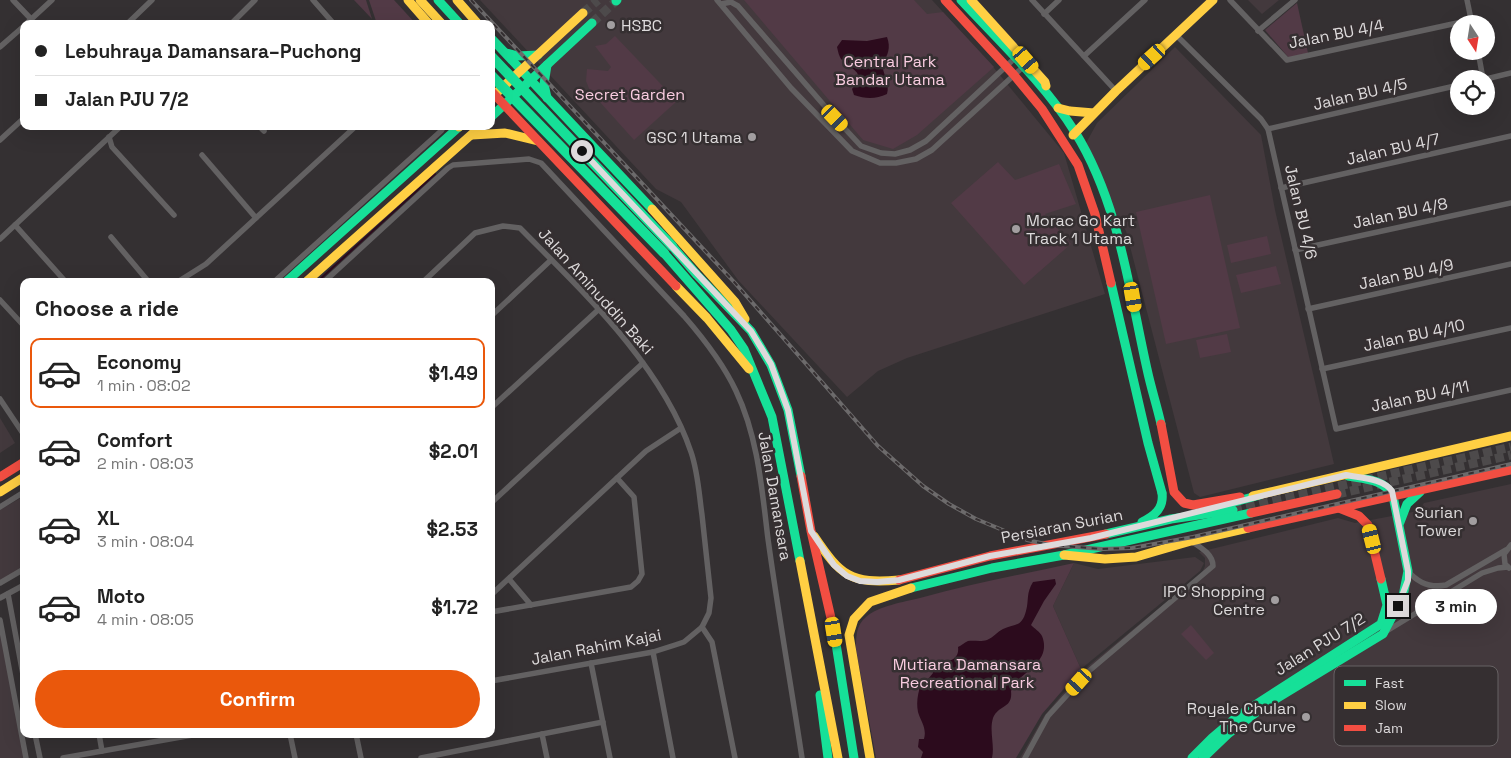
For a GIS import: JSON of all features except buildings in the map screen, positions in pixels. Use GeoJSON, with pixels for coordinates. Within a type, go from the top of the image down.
{"type":"FeatureCollection","features":[{"type":"Feature","properties":{"kind":"main road"},"geometry":{"type":"LineString","coordinates":[[408,0],[426,20]]}},
{"type":"Feature","properties":{"kind":"main road"},"geometry":{"type":"LineString","coordinates":[[420,0],[438,20]]}},
{"type":"Feature","properties":{"kind":"main road"},"geometry":{"type":"LineString","coordinates":[[438,0],[456,20]]}},
{"type":"Feature","properties":{"kind":"main road"},"geometry":{"type":"LineString","coordinates":[[457,0],[473,20]]}},
{"type":"Feature","properties":{"kind":"main road"},"geometry":{"type":"LineString","coordinates":[[945,0],[1006,66],[1042,109],[1078,165],[1095,214],[1148,443],[1162,493],[1163,504],[1158,512],[1145,521],[1126,529]]}},
{"type":"Feature","properties":{"kind":"main road"},"geometry":{"type":"LineString","coordinates":[[961,0],[1049,96],[1075,132],[1096,174],[1112,217],[1130,282],[1174,492],[1184,503],[1193,505],[1260,495]]}},
{"type":"Feature","properties":{"kind":"main road"},"geometry":{"type":"LineString","coordinates":[[971,0],[1045,82],[1049,96]]}},
{"type":"Feature","properties":{"kind":"main road"},"geometry":{"type":"LineString","coordinates":[[1063,139],[1075,132],[1213,0]]}},
{"type":"Feature","properties":{"kind":"main road"},"geometry":{"type":"LineString","coordinates":[[495,92],[583,13]]}},
{"type":"Feature","properties":{"kind":"main road"},"geometry":{"type":"LineString","coordinates":[[495,113],[592,23]]}},
{"type":"Feature","properties":{"kind":"main road"},"geometry":{"type":"LineString","coordinates":[[495,42],[679,238],[735,302],[771,364],[788,410],[811,531],[834,632],[854,758]]}},
{"type":"Feature","properties":{"kind":"main road"},"geometry":{"type":"LineString","coordinates":[[495,47],[504,57],[503,63],[495,73]]}},
{"type":"Feature","properties":{"kind":"main road"},"geometry":{"type":"LineString","coordinates":[[505,53],[518,56],[538,55]]}},
{"type":"Feature","properties":{"kind":"main road"},"geometry":{"type":"LineString","coordinates":[[495,60],[751,331]]}},
{"type":"Feature","properties":{"kind":"main road"},"geometry":{"type":"LineString","coordinates":[[548,65],[544,84],[548,99]]}},
{"type":"Feature","properties":{"kind":"main road"},"geometry":{"type":"LineString","coordinates":[[495,80],[664,253],[731,330],[744,349],[772,417],[838,758]]}},
{"type":"Feature","properties":{"kind":"main road"},"geometry":{"type":"LineString","coordinates":[[495,96],[505,104],[538,142],[707,318],[753,374]]}},
{"type":"Feature","properties":{"kind":"main road"},"geometry":{"type":"LineString","coordinates":[[524,124],[520,116],[526,105],[538,100],[548,99]]}},
{"type":"Feature","properties":{"kind":"main road"},"geometry":{"type":"LineString","coordinates":[[1058,108],[1070,112],[1094,113]]}},
{"type":"Feature","properties":{"kind":"main road"},"geometry":{"type":"LineString","coordinates":[[1082,145],[1085,129],[1094,113]]}},
{"type":"Feature","properties":{"kind":"main road"},"geometry":{"type":"LineString","coordinates":[[290,278],[456,130]]}},
{"type":"Feature","properties":{"kind":"main road"},"geometry":{"type":"LineString","coordinates":[[310,278],[477,130]]}},
{"type":"Feature","properties":{"kind":"main road"},"geometry":{"type":"LineString","coordinates":[[472,135],[505,131],[519,134],[538,142]]}},
{"type":"Feature","properties":{"kind":"main road"},"geometry":{"type":"LineString","coordinates":[[1171,519],[1260,495],[1511,436]]}},
{"type":"Feature","properties":{"kind":"main road"},"geometry":{"type":"LineString","coordinates":[[0,477],[20,464]]}},
{"type":"Feature","properties":{"kind":"main road","name":"Persiaran Surian"},"geometry":{"type":"LineString","coordinates":[[1064,555],[1132,558],[1148,555],[1191,541],[1511,470]]}},
{"type":"Feature","properties":{"kind":"main road"},"geometry":{"type":"LineString","coordinates":[[1346,475],[1383,483],[1388,486],[1393,496]]}},
{"type":"Feature","properties":{"kind":"main road"},"geometry":{"type":"LineString","coordinates":[[0,492],[20,480]]}},
{"type":"Feature","properties":{"kind":"main road"},"geometry":{"type":"LineString","coordinates":[[1400,525],[1406,504],[1424,489]]}},
{"type":"Feature","properties":{"kind":"main road","name":"Persiaran Surian"},"geometry":{"type":"LineString","coordinates":[[870,758],[849,643],[850,628],[854,619],[870,602],[900,591],[992,568],[1064,555],[1338,494]]}},
{"type":"Feature","properties":{"kind":"main road","name":"Jalan PJU 7/2"},"geometry":{"type":"LineString","coordinates":[[1203,758],[1229,734],[1266,706],[1383,634],[1393,617],[1408,580],[1400,525],[1393,496]]}},
{"type":"Feature","properties":{"kind":"main road","name":"Jalan PJU 7/2"},"geometry":{"type":"LineString","coordinates":[[1192,758],[1238,716],[1284,684],[1381,624],[1387,604],[1368,525],[1357,514],[1338,508]]}},
{"type":"Feature","properties":{"kind":"main road","name":"Persiaran Surian"},"geometry":{"type":"LineString","coordinates":[[811,531],[834,565],[847,576],[860,581],[877,582],[899,580],[990,556],[1091,538],[1171,519],[1234,510]]}},
{"type":"Feature","properties":{"kind":"main road"},"geometry":{"type":"LineString","coordinates":[[822,679],[820,701],[828,758]]}},
{"type":"Feature","properties":{"kind":"main road"},"geometry":{"type":"LineString","coordinates":[[851,737],[859,758]]}},
{"type":"Feature","properties":{"kind":"street"},"geometry":{"type":"LineString","coordinates":[[13,0],[25,20]]}},
{"type":"Feature","properties":{"kind":"street"},"geometry":{"type":"LineString","coordinates":[[30,20],[52,0]]}},
{"type":"Feature","properties":{"kind":"street"},"geometry":{"type":"LineString","coordinates":[[131,20],[152,0]]}},
{"type":"Feature","properties":{"kind":"street"},"geometry":{"type":"LineString","coordinates":[[235,20],[255,0]]}},
{"type":"Feature","properties":{"kind":"street"},"geometry":{"type":"LineString","coordinates":[[313,0],[330,20]]}},
{"type":"Feature","properties":{"kind":"street"},"geometry":{"type":"LineString","coordinates":[[1032,0],[1116,91]]}},
{"type":"Feature","properties":{"kind":"street"},"geometry":{"type":"LineString","coordinates":[[1044,14],[1059,0]]}},
{"type":"Feature","properties":{"kind":"street"},"geometry":{"type":"LineString","coordinates":[[1084,56],[1145,0]]}},
{"type":"Feature","properties":{"kind":"street","name":"Jalan BU 4/4"},"geometry":{"type":"LineString","coordinates":[[1230,0],[1287,60],[1450,27]]}},
{"type":"Feature","properties":{"kind":"street"},"geometry":{"type":"LineString","coordinates":[[1258,31],[1294,0]]}},
{"type":"Feature","properties":{"kind":"street"},"geometry":{"type":"LineString","coordinates":[[1467,0],[1470,15]]}},
{"type":"Feature","properties":{"kind":"street"},"geometry":{"type":"LineString","coordinates":[[719,2],[731,2],[738,6],[835,118],[862,146],[881,153],[896,154],[926,142],[1016,58]]}},
{"type":"Feature","properties":{"kind":"street"},"geometry":{"type":"LineString","coordinates":[[719,2],[792,88],[852,152],[880,163],[896,163],[916,159],[932,150],[1023,66]]}},
{"type":"Feature","properties":{"kind":"street"},"geometry":{"type":"LineString","coordinates":[[0,47],[20,29]]}},
{"type":"Feature","properties":{"kind":"street","name":"Jalan BU 4/6"},"geometry":{"type":"LineString","coordinates":[[1176,35],[1261,119],[1268,129],[1336,428]]}},
{"type":"Feature","properties":{"kind":"street"},"geometry":{"type":"LineString","coordinates":[[1495,77],[1511,73]]}},
{"type":"Feature","properties":{"kind":"street","name":"Jalan BU 4/5"},"geometry":{"type":"LineString","coordinates":[[1268,129],[1450,87]]}},
{"type":"Feature","properties":{"kind":"street"},"geometry":{"type":"LineString","coordinates":[[0,140],[20,122]]}},
{"type":"Feature","properties":{"kind":"street"},"geometry":{"type":"LineString","coordinates":[[0,239],[117,130]]}},
{"type":"Feature","properties":{"kind":"street"},"geometry":{"type":"LineString","coordinates":[[185,278],[206,264],[347,130]]}},
{"type":"Feature","properties":{"kind":"street"},"geometry":{"type":"LineString","coordinates":[[278,278],[442,130]]}},
{"type":"Feature","properties":{"kind":"street","name":"Jalan BU 4/7"},"geometry":{"type":"LineString","coordinates":[[1281,188],[1511,136]]}},
{"type":"Feature","properties":{"kind":"street"},"geometry":{"type":"LineString","coordinates":[[109,137],[112,147],[174,214]]}},
{"type":"Feature","properties":{"kind":"street"},"geometry":{"type":"LineString","coordinates":[[202,155],[256,218]]}},
{"type":"Feature","properties":{"kind":"street","name":"Jalan Damansara"},"geometry":{"type":"LineString","coordinates":[[328,278],[448,168],[529,159],[541,162],[684,316],[704,340],[737,392],[755,448],[762,482],[768,540],[802,758]]}},
{"type":"Feature","properties":{"kind":"street","name":"Jalan BU 4/8"},"geometry":{"type":"LineString","coordinates":[[1295,250],[1511,203]]}},
{"type":"Feature","properties":{"kind":"street"},"geometry":{"type":"LineString","coordinates":[[15,225],[62,278]]}},
{"type":"Feature","properties":{"kind":"street","name":"Jalan Aminuddin Baki"},"geometry":{"type":"LineString","coordinates":[[427,278],[475,233],[503,226],[520,228],[598,310],[643,363],[681,428],[697,476],[711,598],[709,613],[702,627]]}},
{"type":"Feature","properties":{"kind":"street"},"geometry":{"type":"LineString","coordinates":[[111,237],[145,278]]}},
{"type":"Feature","properties":{"kind":"street"},"geometry":{"type":"LineString","coordinates":[[495,312],[551,260]]}},
{"type":"Feature","properties":{"kind":"street","name":"Jalan BU 4/9"},"geometry":{"type":"LineString","coordinates":[[1308,309],[1511,264]]}},
{"type":"Feature","properties":{"kind":"street"},"geometry":{"type":"LineString","coordinates":[[0,300],[20,322]]}},
{"type":"Feature","properties":{"kind":"street"},"geometry":{"type":"LineString","coordinates":[[495,404],[598,310]]}},
{"type":"Feature","properties":{"kind":"street","name":"Jalan BU 4/10"},"geometry":{"type":"LineString","coordinates":[[1322,369],[1511,328]]}},
{"type":"Feature","properties":{"kind":"street"},"geometry":{"type":"LineString","coordinates":[[495,499],[643,363]]}},
{"type":"Feature","properties":{"kind":"street","name":"Jalan BU 4/11"},"geometry":{"type":"LineString","coordinates":[[1336,428],[1511,390]]}},
{"type":"Feature","properties":{"kind":"street"},"geometry":{"type":"LineString","coordinates":[[0,398],[20,429]]}},
{"type":"Feature","properties":{"kind":"street"},"geometry":{"type":"LineString","coordinates":[[495,591],[646,451],[681,428]]}},
{"type":"Feature","properties":{"kind":"street"},"geometry":{"type":"LineString","coordinates":[[495,611],[630,587],[638,581],[642,574],[634,497],[617,478]]}},
{"type":"Feature","properties":{"kind":"street"},"geometry":{"type":"LineString","coordinates":[[0,506],[20,494]]}},
{"type":"Feature","properties":{"kind":"street"},"geometry":{"type":"LineString","coordinates":[[1025,758],[1048,716],[1089,672],[1213,566],[1213,561],[1208,553],[1191,541]]}},
{"type":"Feature","properties":{"kind":"street"},"geometry":{"type":"LineString","coordinates":[[1408,571],[1414,578],[1437,587],[1452,582],[1506,550],[1511,545]]}},
{"type":"Feature","properties":{"kind":"street"},"geometry":{"type":"LineString","coordinates":[[1383,634],[1482,573],[1498,568],[1509,568],[1504,559],[1506,550]]}},
{"type":"Feature","properties":{"kind":"street"},"geometry":{"type":"LineString","coordinates":[[0,583],[20,572]]}},
{"type":"Feature","properties":{"kind":"street"},"geometry":{"type":"LineString","coordinates":[[10,578],[16,589]]}},
{"type":"Feature","properties":{"kind":"street"},"geometry":{"type":"LineString","coordinates":[[509,579],[531,605]]}},
{"type":"Feature","properties":{"kind":"street"},"geometry":{"type":"LineString","coordinates":[[0,598],[20,586]]}},
{"type":"Feature","properties":{"kind":"street"},"geometry":{"type":"LineString","coordinates":[[8,594],[20,658]]}},
{"type":"Feature","properties":{"kind":"street"},"geometry":{"type":"LineString","coordinates":[[0,620],[20,726]]}},
{"type":"Feature","properties":{"kind":"street"},"geometry":{"type":"LineString","coordinates":[[702,627],[712,642],[735,758]]}},
{"type":"Feature","properties":{"kind":"street","name":"Jalan Rahim Kajai"},"geometry":{"type":"LineString","coordinates":[[495,680],[653,652],[684,642],[702,627]]}},
{"type":"Feature","properties":{"kind":"street"},"geometry":{"type":"LineString","coordinates":[[653,652],[673,758]]}},
{"type":"Feature","properties":{"kind":"street"},"geometry":{"type":"LineString","coordinates":[[591,663],[610,758]]}},
{"type":"Feature","properties":{"kind":"street"},"geometry":{"type":"LineString","coordinates":[[422,758],[603,722]]}},
{"type":"Feature","properties":{"kind":"street"},"geometry":{"type":"LineString","coordinates":[[542,734],[547,758]]}},
{"type":"Feature","properties":{"kind":"street"},"geometry":{"type":"LineString","coordinates":[[22,738],[26,758]]}},
{"type":"Feature","properties":{"kind":"street"},"geometry":{"type":"LineString","coordinates":[[36,738],[40,758]]}},
{"type":"Feature","properties":{"kind":"street"},"geometry":{"type":"LineString","coordinates":[[100,738],[102,751]]}},
{"type":"Feature","properties":{"kind":"street"},"geometry":{"type":"LineString","coordinates":[[63,758],[175,738]]}},
{"type":"Feature","properties":{"kind":"street"},"geometry":{"type":"LineString","coordinates":[[291,738],[295,758]]}},
{"type":"Feature","properties":{"kind":"street"},"geometry":{"type":"LineString","coordinates":[[357,738],[361,758]]}},
{"type":"Feature","properties":{"kind":"shaded area"},"geometry":{"type":"Polygon","coordinates":[[[480,0],[932,0],[994,68],[1064,153],[1105,294],[907,358],[878,371],[847,397],[738,280],[681,202],[656,189],[480,0]]]}},
{"type":"Feature","properties":{"kind":"shaded area"},"geometry":{"type":"Polygon","coordinates":[[[1248,0],[1279,0],[1262,14],[1248,0]]]}},
{"type":"Feature","properties":{"kind":"shaded area"},"geometry":{"type":"Polygon","coordinates":[[[887,37],[888,51],[882,64],[888,86],[887,94],[871,98],[854,95],[852,89],[858,74],[841,59],[837,47],[842,40],[867,41],[887,37]]]}},
{"type":"Feature","properties":{"kind":"shaded area"},"geometry":{"type":"Polygon","coordinates":[[[1175,47],[1261,135],[1275,210],[1334,464],[1200,497],[1194,493],[1126,231],[1117,216],[1085,145],[1097,123],[1175,47]]]}},
{"type":"Feature","properties":{"kind":"shaded area"},"geometry":{"type":"Polygon","coordinates":[[[0,418],[15,443],[0,453],[0,418]]]}},
{"type":"Feature","properties":{"kind":"shaded area"},"geometry":{"type":"Polygon","coordinates":[[[1511,484],[1511,758],[1020,758],[1044,716],[1081,672],[1202,573],[1205,566],[1205,558],[1199,552],[1338,518],[1355,523],[1418,511],[1424,503],[1511,484]]]}},
{"type":"Feature","properties":{"kind":"shaded area"},"geometry":{"type":"Polygon","coordinates":[[[20,498],[20,574],[0,586],[0,510],[20,498]]]}},
{"type":"Feature","properties":{"kind":"shaded area"},"geometry":{"type":"Polygon","coordinates":[[[1195,557],[1204,563],[1200,571],[1081,669],[1053,606],[1074,563],[1098,569],[1195,557]]]}},
{"type":"Feature","properties":{"kind":"shaded area"},"geometry":{"type":"Polygon","coordinates":[[[1055,579],[1056,584],[1031,625],[1042,636],[1044,649],[1042,655],[1035,665],[1020,678],[1020,684],[1015,684],[1011,691],[1010,701],[993,718],[992,758],[921,758],[923,752],[918,747],[919,739],[924,739],[925,732],[917,705],[921,684],[925,683],[933,673],[932,666],[934,662],[951,660],[957,655],[958,647],[967,642],[987,640],[1003,629],[1020,622],[1026,611],[1028,593],[1033,582],[1055,579]]]}},
{"type":"Feature","properties":{"kind":"shaded area"},"geometry":{"type":"Polygon","coordinates":[[[0,620],[20,726],[20,738],[22,738],[26,758],[0,758],[0,620]]]}},
{"type":"Feature","properties":{"kind":"green space"},"geometry":{"type":"Polygon","coordinates":[[[354,0],[366,0],[372,19],[354,0]]]}},
{"type":"Feature","properties":{"kind":"green space"},"geometry":{"type":"Polygon","coordinates":[[[369,0],[394,0],[412,20],[376,20],[369,0]]]}},
{"type":"Feature","properties":{"kind":"green space","name":"Central Park Bandar Utama"},"geometry":{"type":"Polygon","coordinates":[[[744,0],[914,0],[927,14],[943,12],[994,67],[917,135],[893,149],[863,140],[744,0]]]}},
{"type":"Feature","properties":{"kind":"green space"},"geometry":{"type":"Polygon","coordinates":[[[1297,3],[1308,53],[1289,58],[1265,30],[1297,3]]]}},
{"type":"Feature","properties":{"kind":"green space","name":"Secret Garden"},"geometry":{"type":"Polygon","coordinates":[[[615,36],[677,101],[634,140],[590,91],[586,81],[587,69],[608,71],[611,67],[595,46],[606,44],[615,36]]]}},
{"type":"Feature","properties":{"kind":"green space","name":"Morac Go Kart Track 1 Utama"},"geometry":{"type":"Polygon","coordinates":[[[998,162],[1015,180],[1059,164],[1076,204],[1045,214],[1071,244],[1024,285],[951,203],[998,162]]]}},
{"type":"Feature","properties":{"kind":"green space"},"geometry":{"type":"Polygon","coordinates":[[[1210,195],[1240,328],[1166,344],[1136,212],[1210,195]]]}},
{"type":"Feature","properties":{"kind":"green space"},"geometry":{"type":"Polygon","coordinates":[[[1267,236],[1271,254],[1231,263],[1227,245],[1267,236]]]}},
{"type":"Feature","properties":{"kind":"green space"},"geometry":{"type":"Polygon","coordinates":[[[1276,266],[1281,284],[1241,293],[1236,275],[1276,266]]]}},
{"type":"Feature","properties":{"kind":"green space"},"geometry":{"type":"Polygon","coordinates":[[[1227,334],[1231,352],[1200,358],[1196,340],[1227,334]]]}},
{"type":"Feature","properties":{"kind":"green space","name":"Mutiara Damansara Recreational Park"},"geometry":{"type":"Polygon","coordinates":[[[1074,563],[1053,606],[1081,669],[1042,714],[1016,758],[876,758],[856,649],[857,632],[863,620],[871,613],[892,605],[1074,563]]]}},
{"type":"Feature","properties":{"kind":"green space"},"geometry":{"type":"Polygon","coordinates":[[[1191,625],[1214,653],[1206,660],[1181,634],[1191,625]]]}},
{"type":"Feature","properties":{"kind":"waterway"},"geometry":{"type":"LineString","coordinates":[[321,278],[435,174]]}},
{"type":"Feature","properties":{"kind":"tunnel"},"geometry":{"type":"LineString","coordinates":[[583,13],[598,0]]}},
{"type":"Feature","properties":{"kind":"tunnel"},"geometry":{"type":"LineString","coordinates":[[592,23],[616,1]]}},
{"type":"Feature","properties":{"kind":"tunnel"},"geometry":{"type":"LineString","coordinates":[[1233,510],[1511,447]]}},
{"type":"Feature","properties":{"kind":"tunnel"},"geometry":{"type":"LineString","coordinates":[[1337,494],[1511,455]]}},
{"type":"Feature","properties":{"kind":"railway"},"geometry":{"type":"LineString","coordinates":[[471,0],[490,20]]}},
{"type":"Feature","properties":{"kind":"railway"},"geometry":{"type":"LineString","coordinates":[[495,26],[735,283],[878,446],[923,486],[949,504],[976,519],[1027,540],[1050,545],[1102,549],[1132,548],[1193,537],[1511,464]]}},
{"type":"Feature","properties":{"kind":"traffic: fast"},"geometry":{"type":"LineString","coordinates":[[438,0],[456,20]]}},
{"type":"Feature","properties":{"kind":"traffic: fast"},"geometry":{"type":"LineString","coordinates":[[961,0],[1021,63],[1050,97],[1075,132],[1090,159],[1102,188],[1121,247],[1161,424]]}},
{"type":"Feature","properties":{"kind":"traffic: fast"},"geometry":{"type":"LineString","coordinates":[[495,113],[592,23]]}},
{"type":"Feature","properties":{"kind":"traffic: fast"},"geometry":{"type":"LineString","coordinates":[[495,42],[652,209]]}},
{"type":"Feature","properties":{"kind":"traffic: fast"},"geometry":{"type":"LineString","coordinates":[[506,53],[518,56],[538,55]]}},
{"type":"Feature","properties":{"kind":"traffic: fast"},"geometry":{"type":"LineString","coordinates":[[495,60],[672,246]]}},
{"type":"Feature","properties":{"kind":"traffic: fast"},"geometry":{"type":"LineString","coordinates":[[547,65],[544,84],[547,98]]}},
{"type":"Feature","properties":{"kind":"traffic: fast"},"geometry":{"type":"LineString","coordinates":[[495,79],[664,253]]}},
{"type":"Feature","properties":{"kind":"traffic: fast"},"geometry":{"type":"LineString","coordinates":[[290,278],[456,130]]}},
{"type":"Feature","properties":{"kind":"traffic: fast"},"geometry":{"type":"LineString","coordinates":[[672,246],[751,331],[771,365],[788,410],[801,476]]}},
{"type":"Feature","properties":{"kind":"traffic: fast"},"geometry":{"type":"LineString","coordinates":[[664,253],[731,330],[744,349],[772,417],[800,561]]}},
{"type":"Feature","properties":{"kind":"traffic: fast"},"geometry":{"type":"LineString","coordinates":[[1111,283],[1148,443],[1162,493]]}},
{"type":"Feature","properties":{"kind":"traffic: fast"},"geometry":{"type":"LineString","coordinates":[[1203,758],[1228,734],[1266,705],[1383,634],[1403,596],[1408,571],[1393,496],[1385,486],[1379,483],[1348,476]]}},
{"type":"Feature","properties":{"kind":"traffic: fast"},"geometry":{"type":"LineString","coordinates":[[1400,522],[1407,504],[1420,492]]}},
{"type":"Feature","properties":{"kind":"traffic: fast"},"geometry":{"type":"LineString","coordinates":[[1142,522],[1158,511],[1162,503],[1162,493]]}},
{"type":"Feature","properties":{"kind":"traffic: fast"},"geometry":{"type":"LineString","coordinates":[[1212,508],[1260,495]]}},
{"type":"Feature","properties":{"kind":"traffic: fast"},"geometry":{"type":"LineString","coordinates":[[1106,534],[1171,519],[1233,510]]}},
{"type":"Feature","properties":{"kind":"traffic: fast"},"geometry":{"type":"LineString","coordinates":[[911,588],[992,568],[1064,555],[1251,513]]}},
{"type":"Feature","properties":{"kind":"traffic: fast"},"geometry":{"type":"LineString","coordinates":[[1192,758],[1238,716],[1381,624],[1387,605],[1381,579]]}},
{"type":"Feature","properties":{"kind":"traffic: fast"},"geometry":{"type":"LineString","coordinates":[[834,631],[854,758]]}},
{"type":"Feature","properties":{"kind":"traffic: fast"},"geometry":{"type":"LineString","coordinates":[[820,695],[828,758]]}},
{"type":"Feature","properties":{"kind":"traffic: slow"},"geometry":{"type":"LineString","coordinates":[[408,0],[426,20]]}},
{"type":"Feature","properties":{"kind":"traffic: slow"},"geometry":{"type":"LineString","coordinates":[[420,0],[438,20]]}},
{"type":"Feature","properties":{"kind":"traffic: slow"},"geometry":{"type":"LineString","coordinates":[[457,0],[474,20]]}},
{"type":"Feature","properties":{"kind":"traffic: slow"},"geometry":{"type":"LineString","coordinates":[[971,0],[1045,82],[1046,86]]}},
{"type":"Feature","properties":{"kind":"traffic: slow"},"geometry":{"type":"LineString","coordinates":[[1073,135],[1116,91],[1213,0]]}},
{"type":"Feature","properties":{"kind":"traffic: slow"},"geometry":{"type":"LineString","coordinates":[[495,94],[583,13]]}},
{"type":"Feature","properties":{"kind":"traffic: slow"},"geometry":{"type":"LineString","coordinates":[[1058,108],[1094,113]]}},
{"type":"Feature","properties":{"kind":"traffic: slow"},"geometry":{"type":"LineString","coordinates":[[310,278],[477,130]]}},
{"type":"Feature","properties":{"kind":"traffic: slow"},"geometry":{"type":"LineString","coordinates":[[472,135],[505,133],[538,141]]}},
{"type":"Feature","properties":{"kind":"traffic: slow"},"geometry":{"type":"LineString","coordinates":[[652,209],[735,302],[745,319]]}},
{"type":"Feature","properties":{"kind":"traffic: slow"},"geometry":{"type":"LineString","coordinates":[[676,286],[707,318],[749,369]]}},
{"type":"Feature","properties":{"kind":"traffic: slow"},"geometry":{"type":"LineString","coordinates":[[1253,496],[1511,436]]}},
{"type":"Feature","properties":{"kind":"traffic: slow"},"geometry":{"type":"LineString","coordinates":[[0,492],[20,480]]}},
{"type":"Feature","properties":{"kind":"traffic: slow"},"geometry":{"type":"LineString","coordinates":[[1064,555],[1105,559],[1136,557],[1191,541],[1248,528]]}},
{"type":"Feature","properties":{"kind":"traffic: slow"},"geometry":{"type":"LineString","coordinates":[[814,536],[823,550],[840,569],[848,574],[869,580],[899,580]]}},
{"type":"Feature","properties":{"kind":"traffic: slow"},"geometry":{"type":"LineString","coordinates":[[800,561],[838,758]]}},
{"type":"Feature","properties":{"kind":"traffic: slow"},"geometry":{"type":"LineString","coordinates":[[870,758],[849,635],[854,619],[870,602],[911,588]]}},
{"type":"Feature","properties":{"kind":"traffic: jam"},"geometry":{"type":"LineString","coordinates":[[945,0],[1014,75],[1042,109],[1078,165],[1095,214],[1111,283]]}},
{"type":"Feature","properties":{"kind":"traffic: jam"},"geometry":{"type":"LineString","coordinates":[[495,95],[676,286]]}},
{"type":"Feature","properties":{"kind":"traffic: jam"},"geometry":{"type":"LineString","coordinates":[[1161,424],[1174,492],[1184,503],[1193,505],[1240,497]]}},
{"type":"Feature","properties":{"kind":"traffic: jam"},"geometry":{"type":"LineString","coordinates":[[0,477],[20,464]]}},
{"type":"Feature","properties":{"kind":"traffic: jam"},"geometry":{"type":"LineString","coordinates":[[1248,528],[1511,470]]}},
{"type":"Feature","properties":{"kind":"traffic: jam"},"geometry":{"type":"LineString","coordinates":[[801,476],[811,531],[834,631]]}},
{"type":"Feature","properties":{"kind":"traffic: jam"},"geometry":{"type":"LineString","coordinates":[[1251,513],[1337,494]]}},
{"type":"Feature","properties":{"kind":"traffic: jam"},"geometry":{"type":"LineString","coordinates":[[1339,508],[1359,516],[1368,525],[1381,579]]}},
{"type":"Feature","properties":{"kind":"traffic: jam"},"geometry":{"type":"LineString","coordinates":[[899,580],[990,556],[1106,534]]}},
{"type":"Feature","properties":{"kind":"place","name":"HSBC"},"geometry":{"type":"Point","coordinates":[611,25]}},
{"type":"Feature","properties":{"kind":"place","name":"GSC 1 Utama"},"geometry":{"type":"Point","coordinates":[752,137]}},
{"type":"Feature","properties":{"kind":"place","name":"Morac Go Kart Track 1 Utama"},"geometry":{"type":"Point","coordinates":[1016,229]}},
{"type":"Feature","properties":{"kind":"place","name":"Surian Tower"},"geometry":{"type":"Point","coordinates":[1473,521]}},
{"type":"Feature","properties":{"kind":"place","name":"IPC Shopping Centre"},"geometry":{"type":"Point","coordinates":[1275,600]}},
{"type":"Feature","properties":{"kind":"place","name":"Royale Chulan The Curve"},"geometry":{"type":"Point","coordinates":[1306,717]}},
{"type":"Feature","properties":{"kind":"route"},"geometry":{"type":"LineString","coordinates":[[582,151],[751,331],[771,364],[788,410],[811,531],[834,565],[847,576],[860,581],[899,580],[990,556],[1091,538],[1346,475],[1383,483],[1392,491],[1408,571],[1408,580],[1398,606]]}}]}
